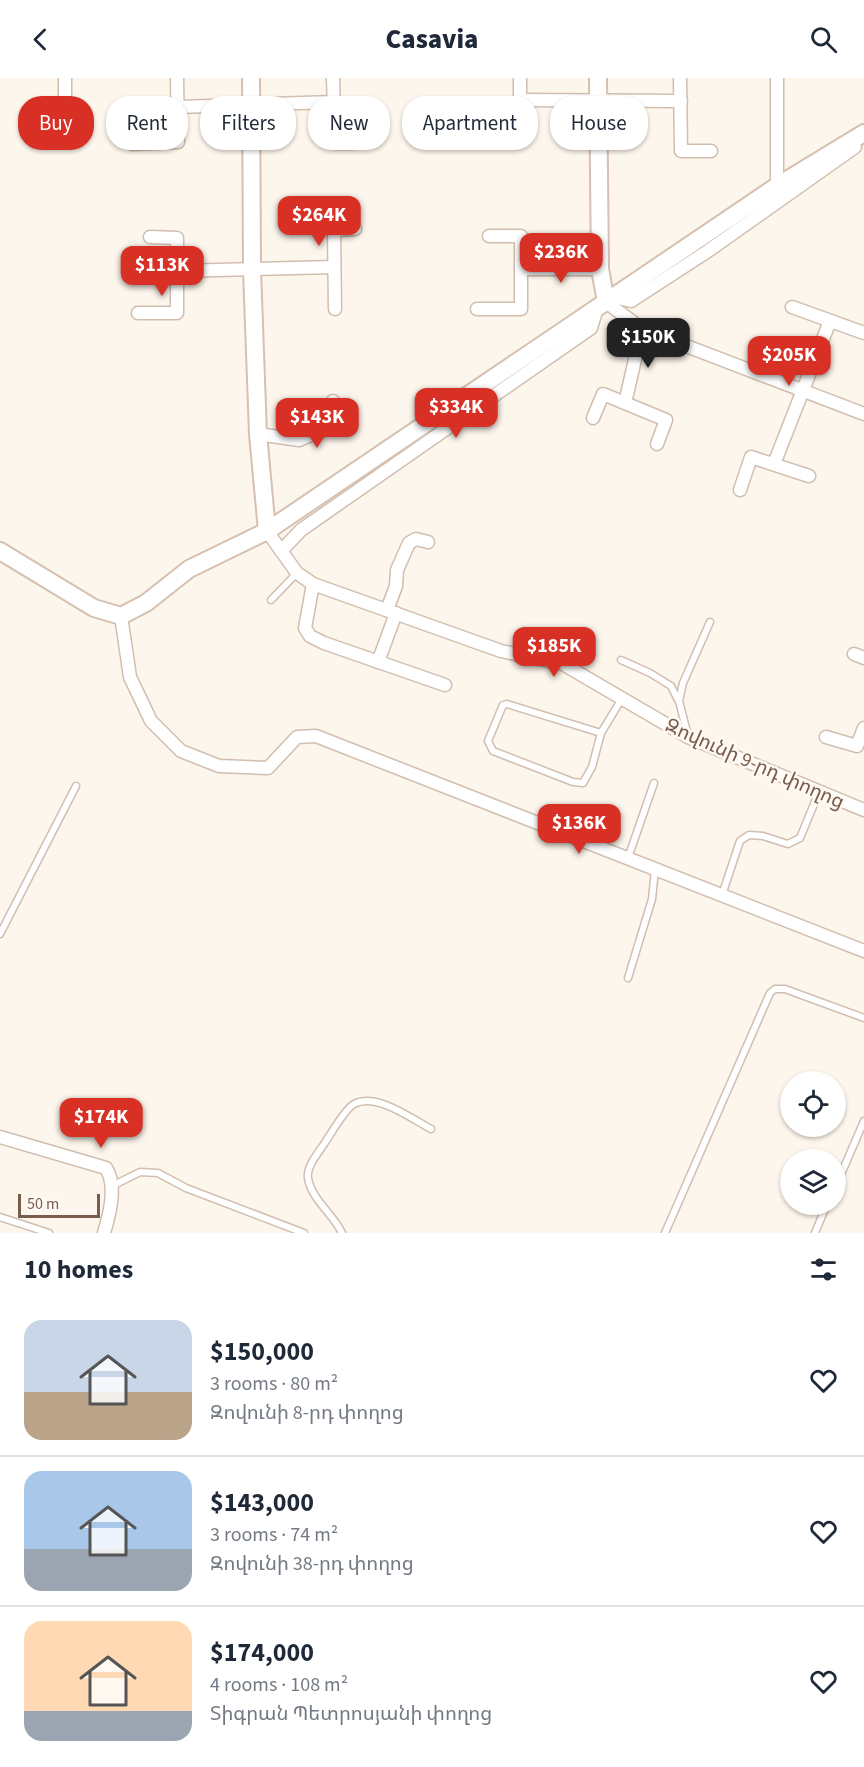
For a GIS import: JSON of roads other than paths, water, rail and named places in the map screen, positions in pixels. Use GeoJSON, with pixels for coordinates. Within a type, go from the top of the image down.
{"type":"FeatureCollection","features":[{"type":"Feature","properties":{"kind":"street"},"geometry":{"type":"LineString","coordinates":[[65,78],[65,96]]}},
{"type":"Feature","properties":{"kind":"street"},"geometry":{"type":"LineString","coordinates":[[177,78],[178,96]]}},
{"type":"Feature","properties":{"kind":"street"},"geometry":{"type":"LineString","coordinates":[[250,78],[251,96]]}},
{"type":"Feature","properties":{"kind":"street"},"geometry":{"type":"LineString","coordinates":[[333,78],[334,96]]}},
{"type":"Feature","properties":{"kind":"street"},"geometry":{"type":"LineString","coordinates":[[520,78],[520,96]]}},
{"type":"Feature","properties":{"kind":"street"},"geometry":{"type":"LineString","coordinates":[[598,78],[598,96]]}},
{"type":"Feature","properties":{"kind":"street"},"geometry":{"type":"LineString","coordinates":[[680,78],[681,151],[711,151]]}},
{"type":"Feature","properties":{"kind":"street"},"geometry":{"type":"LineString","coordinates":[[777,78],[779,192]]}},
{"type":"Feature","properties":{"kind":"street"},"geometry":{"type":"LineString","coordinates":[[648,101],[681,101]]}},
{"type":"Feature","properties":{"kind":"street"},"geometry":{"type":"LineString","coordinates":[[0,551],[94,608],[121,616],[146,603],[189,569],[267,531],[605,302],[779,192],[864,133]]}},
{"type":"Feature","properties":{"kind":"street"},"geometry":{"type":"LineString","coordinates":[[251,150],[252,270],[258,434],[267,531]]}},
{"type":"Feature","properties":{"kind":"street"},"geometry":{"type":"LineString","coordinates":[[281,551],[301,530],[591,327],[605,302],[600,269],[599,150]]}},
{"type":"Feature","properties":{"kind":"street"},"geometry":{"type":"LineString","coordinates":[[335,309],[334,230],[355,229]]}},
{"type":"Feature","properties":{"kind":"street"},"geometry":{"type":"LineString","coordinates":[[477,309],[521,309],[521,236],[489,236]]}},
{"type":"Feature","properties":{"kind":"street"},"geometry":{"type":"LineString","coordinates":[[138,314],[177,313],[177,238],[150,237]]}},
{"type":"Feature","properties":{"kind":"street"},"geometry":{"type":"LineString","coordinates":[[177,271],[334,267]]}},
{"type":"Feature","properties":{"kind":"street"},"geometry":{"type":"LineString","coordinates":[[521,269],[600,269]]}},
{"type":"Feature","properties":{"kind":"street"},"geometry":{"type":"LineString","coordinates":[[605,302],[642,329],[864,414]]}},
{"type":"Feature","properties":{"kind":"street"},"geometry":{"type":"LineString","coordinates":[[792,307],[864,333]]}},
{"type":"Feature","properties":{"kind":"street"},"geometry":{"type":"LineString","coordinates":[[774,464],[830,321]]}},
{"type":"Feature","properties":{"kind":"street"},"geometry":{"type":"LineString","coordinates":[[625,403],[642,329]]}},
{"type":"Feature","properties":{"kind":"street"},"geometry":{"type":"LineString","coordinates":[[593,418],[603,394],[666,420],[657,444]]}},
{"type":"Feature","properties":{"kind":"street"},"geometry":{"type":"LineString","coordinates":[[258,434],[299,440],[330,427],[333,401]]}},
{"type":"Feature","properties":{"kind":"street"},"geometry":{"type":"LineString","coordinates":[[740,490],[751,457],[809,476]]}},
{"type":"Feature","properties":{"kind":"street","name":"Զովունի 9-րդ փողոց"},"geometry":{"type":"LineString","coordinates":[[267,531],[297,573],[313,584],[501,651],[563,664],[621,700],[688,737],[864,810]]}},
{"type":"Feature","properties":{"kind":"street"},"geometry":{"type":"LineString","coordinates":[[378,662],[391,612],[397,570],[409,543],[416,539],[428,542]]}},
{"type":"Feature","properties":{"kind":"street"},"geometry":{"type":"LineString","coordinates":[[313,584],[305,628],[310,636],[324,643],[445,685]]}},
{"type":"Feature","properties":{"kind":"street"},"geometry":{"type":"LineString","coordinates":[[121,616],[130,677],[151,721],[181,751],[219,766],[268,768],[297,737],[316,736],[864,951]]}},
{"type":"Feature","properties":{"kind":"street"},"geometry":{"type":"LineString","coordinates":[[825,737],[857,746],[864,728]]}},
{"type":"Feature","properties":{"kind":"street"},"geometry":{"type":"LineString","coordinates":[[0,1137],[106,1168],[112,1177],[112,1186],[104,1233]]}},
{"type":"Feature","properties":{"kind":"lane"},"geometry":{"type":"LineString","coordinates":[[271,600],[297,573]]}},
{"type":"Feature","properties":{"kind":"lane"},"geometry":{"type":"LineString","coordinates":[[679,701],[683,683],[710,622]]}},
{"type":"Feature","properties":{"kind":"lane"},"geometry":{"type":"LineString","coordinates":[[621,660],[650,673],[670,686],[679,701],[688,737]]}},
{"type":"Feature","properties":{"kind":"lane"},"geometry":{"type":"LineString","coordinates":[[601,733],[507,704],[503,705],[488,741],[493,751],[573,782],[583,783],[592,767],[601,733],[621,700]]}},
{"type":"Feature","properties":{"kind":"lane"},"geometry":{"type":"LineString","coordinates":[[628,858],[654,783]]}},
{"type":"Feature","properties":{"kind":"lane"},"geometry":{"type":"LineString","coordinates":[[0,934],[76,786]]}},
{"type":"Feature","properties":{"kind":"lane"},"geometry":{"type":"LineString","coordinates":[[722,896],[740,841],[749,835],[763,836],[788,844],[800,838],[819,792]]}},
{"type":"Feature","properties":{"kind":"lane"},"geometry":{"type":"LineString","coordinates":[[628,978],[652,899],[655,869]]}},
{"type":"Feature","properties":{"kind":"lane"},"geometry":{"type":"LineString","coordinates":[[665,1233],[770,993],[775,989],[785,989],[864,1018]]}},
{"type":"Feature","properties":{"kind":"lane"},"geometry":{"type":"LineString","coordinates":[[342,1233],[336,1221],[313,1192],[307,1176],[317,1154],[354,1104],[369,1101],[385,1104],[431,1129]]}},
{"type":"Feature","properties":{"kind":"lane"},"geometry":{"type":"LineString","coordinates":[[846,1162],[864,1121]]}},
{"type":"Feature","properties":{"kind":"lane"},"geometry":{"type":"LineString","coordinates":[[112,1186],[140,1172],[158,1173],[186,1188],[304,1233]]}},
{"type":"Feature","properties":{"kind":"lane"},"geometry":{"type":"LineString","coordinates":[[815,1233],[822,1215]]}},
{"type":"Feature","properties":{"kind":"lane"},"geometry":{"type":"LineString","coordinates":[[0,1217],[49,1233]]}}]}
